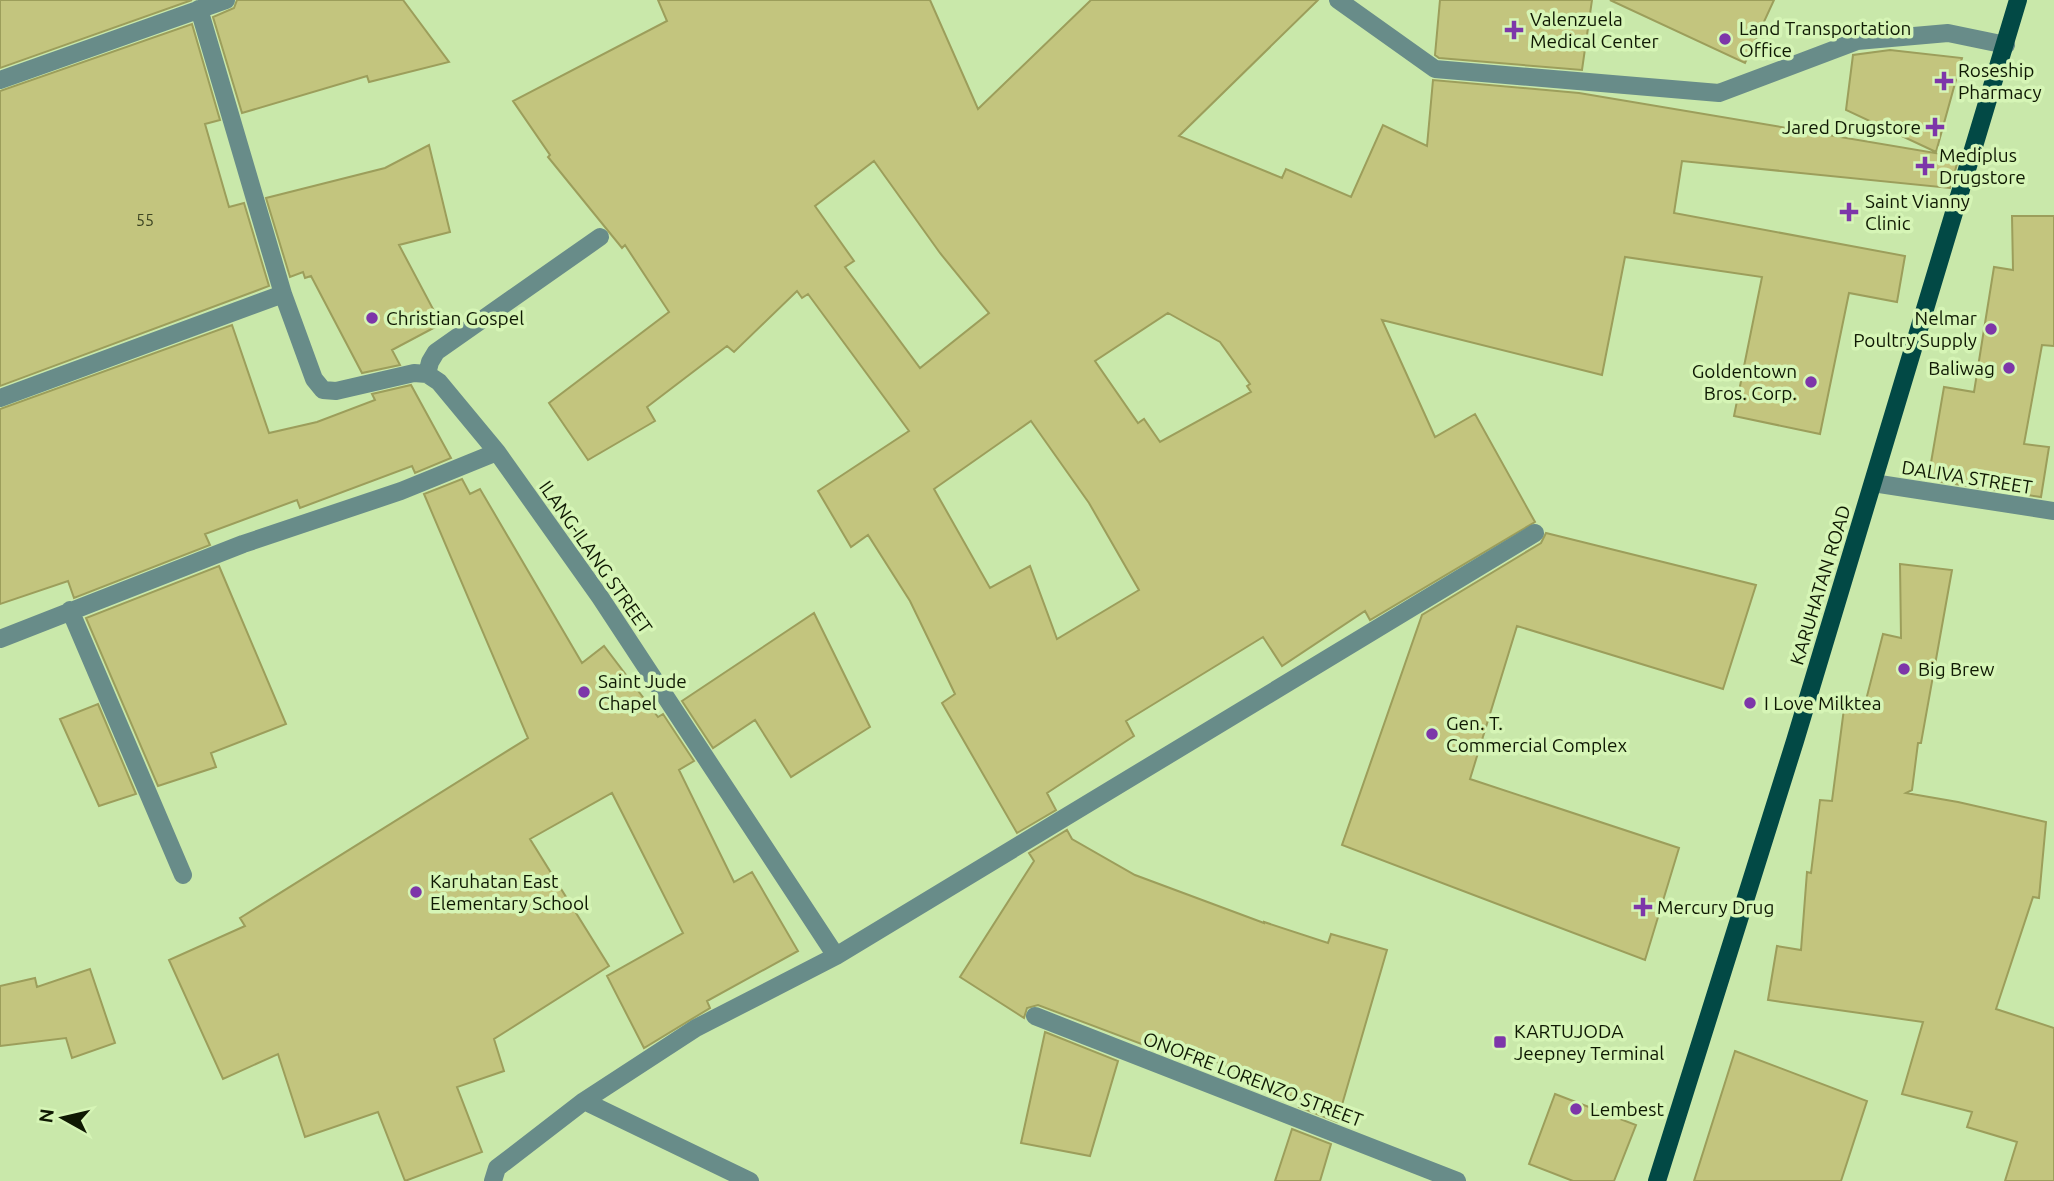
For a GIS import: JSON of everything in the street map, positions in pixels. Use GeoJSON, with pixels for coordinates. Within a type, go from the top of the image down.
{"type":"FeatureCollection","features":[{"type":"Feature","properties":{"kind":"main road","name":"KARUHATAN ROAD"},"geometry":{"type":"LineString","coordinates":[[1657,1181],[1795,741],[2018,0]]}},
{"type":"Feature","properties":{"kind":"street"},"geometry":{"type":"LineString","coordinates":[[0,80],[226,0]]}},
{"type":"Feature","properties":{"kind":"street"},"geometry":{"type":"LineString","coordinates":[[1338,0],[1435,69],[1719,93],[1857,41],[1948,33],[2006,45]]}},
{"type":"Feature","properties":{"kind":"street"},"geometry":{"type":"LineString","coordinates":[[199,9],[283,295],[314,379],[323,390],[336,391],[414,373],[427,374],[436,352],[600,237]]}},
{"type":"Feature","properties":{"kind":"street"},"geometry":{"type":"LineString","coordinates":[[0,398],[283,295]]}},
{"type":"Feature","properties":{"kind":"street","name":"ILANG-ILANG STREET"},"geometry":{"type":"LineString","coordinates":[[427,374],[439,382],[497,452],[600,597],[836,956]]}},
{"type":"Feature","properties":{"kind":"street"},"geometry":{"type":"LineString","coordinates":[[0,639],[243,544],[401,491],[497,452]]}},
{"type":"Feature","properties":{"kind":"street","name":"DALIVA STREET"},"geometry":{"type":"LineString","coordinates":[[1873,483],[2054,512]]}},
{"type":"Feature","properties":{"kind":"street"},"geometry":{"type":"LineString","coordinates":[[493,1181],[497,1168],[584,1101],[696,1028],[836,956],[1535,533]]}},
{"type":"Feature","properties":{"kind":"street"},"geometry":{"type":"LineString","coordinates":[[69,610],[183,875]]}},
{"type":"Feature","properties":{"kind":"street","name":"ONOFRE LORENZO STREET"},"geometry":{"type":"LineString","coordinates":[[1035,1016],[1457,1181]]}},
{"type":"Feature","properties":{"kind":"street"},"geometry":{"type":"LineString","coordinates":[[584,1101],[750,1181]]}},
{"type":"Feature","properties":{"kind":"building"},"geometry":{"type":"Polygon","coordinates":[[[0,0],[192,0],[0,68],[0,0]]]}},
{"type":"Feature","properties":{"kind":"building"},"geometry":{"type":"Polygon","coordinates":[[[237,0],[403,0],[449,62],[369,82],[367,76],[242,113],[213,17],[234,8],[237,0]]]}},
{"type":"Feature","properties":{"kind":"building"},"geometry":{"type":"Polygon","coordinates":[[[658,0],[930,0],[978,109],[1091,0],[1318,0],[1179,136],[1282,178],[1286,169],[1351,197],[1383,125],[1427,146],[1433,80],[1579,93],[1959,157],[1950,188],[1682,161],[1674,213],[1905,256],[1897,302],[1849,293],[1820,434],[1734,416],[1762,277],[1625,257],[1602,375],[1382,320],[1435,437],[1475,414],[1535,522],[1370,620],[1365,611],[1282,666],[1263,637],[1126,721],[1134,736],[1047,793],[1056,810],[1017,833],[942,703],[955,694],[910,601],[868,535],[851,547],[818,491],[909,431],[808,294],[802,298],[797,291],[734,352],[727,346],[647,407],[655,421],[588,460],[549,403],[669,312],[625,245],[622,248],[548,157],[550,155],[513,101],[667,21],[658,0]],[[874,161],[815,206],[854,261],[845,267],[920,368],[989,313],[940,253],[874,161]],[[1168,313],[1095,361],[1138,423],[1144,419],[1160,442],[1251,392],[1247,386],[1250,384],[1220,342],[1168,313]],[[1031,421],[934,489],[990,588],[1030,566],[1057,639],[1139,590],[1089,503],[1031,421]]]}},
{"type":"Feature","properties":{"kind":"building","name":"Valenzuela Medical Center"},"geometry":{"type":"Polygon","coordinates":[[[1440,0],[1592,0],[1582,70],[1439,58],[1435,55],[1440,0]]]}},
{"type":"Feature","properties":{"kind":"building","name":"Land Transportation Office"},"geometry":{"type":"Polygon","coordinates":[[[1610,0],[1774,0],[1745,63],[1610,0]]]}},
{"type":"Feature","properties":{"kind":"building"},"geometry":{"type":"Polygon","coordinates":[[[192,24],[220,120],[205,124],[229,207],[244,203],[269,286],[0,386],[0,91],[192,24]]]}},
{"type":"Feature","properties":{"kind":"building"},"geometry":{"type":"Polygon","coordinates":[[[1890,50],[1962,58],[1936,152],[1846,110],[1853,55],[1890,50]]]}},
{"type":"Feature","properties":{"kind":"building"},"geometry":{"type":"Polygon","coordinates":[[[429,145],[450,232],[399,245],[441,324],[392,350],[400,365],[362,373],[311,276],[305,278],[303,272],[290,277],[266,198],[385,168],[429,145]]]}},
{"type":"Feature","properties":{"kind":"building"},"geometry":{"type":"Polygon","coordinates":[[[2012,216],[2054,216],[2054,346],[2042,345],[2024,444],[2049,447],[2041,497],[1928,480],[1944,387],[1974,392],[1994,267],[2013,270],[2012,216]]]}},
{"type":"Feature","properties":{"kind":"building"},"geometry":{"type":"Polygon","coordinates":[[[232,325],[269,433],[317,422],[375,400],[372,394],[411,385],[451,458],[415,473],[412,466],[300,508],[297,500],[205,534],[210,545],[74,598],[68,581],[0,604],[0,409],[232,325]]]}},
{"type":"Feature","properties":{"kind":"building"},"geometry":{"type":"Polygon","coordinates":[[[462,479],[470,494],[480,489],[582,663],[604,646],[658,717],[663,714],[694,761],[679,770],[734,882],[752,872],[798,951],[707,1001],[710,1008],[644,1048],[607,976],[683,933],[612,793],[530,839],[609,966],[494,1039],[504,1071],[457,1087],[482,1152],[405,1181],[378,1112],[305,1137],[278,1054],[223,1079],[169,960],[245,926],[240,918],[528,738],[424,494],[462,479]]]}},
{"type":"Feature","properties":{"kind":"building","name":"Gen. T. Commercial Complex"},"geometry":{"type":"Polygon","coordinates":[[[1546,533],[1756,585],[1723,689],[1517,626],[1470,779],[1679,848],[1645,960],[1342,845],[1422,615],[1541,543],[1546,533]]]}},
{"type":"Feature","properties":{"kind":"building"},"geometry":{"type":"Polygon","coordinates":[[[1900,564],[1952,570],[1921,743],[1918,743],[1912,790],[1906,793],[2046,822],[2039,898],[2033,897],[1996,1009],[2054,1028],[2054,1181],[2005,1181],[2017,1142],[1967,1127],[1972,1112],[1902,1094],[1923,1022],[1768,1000],[1777,946],[1801,950],[1807,872],[1811,873],[1820,800],[1832,801],[1845,701],[1865,704],[1883,634],[1901,638],[1900,564]]]}},
{"type":"Feature","properties":{"kind":"building"},"geometry":{"type":"Polygon","coordinates":[[[219,566],[286,724],[211,753],[216,767],[158,786],[86,618],[219,566]]]}},
{"type":"Feature","properties":{"kind":"building"},"geometry":{"type":"Polygon","coordinates":[[[814,613],[870,727],[791,777],[755,720],[713,748],[682,701],[814,613]]]}},
{"type":"Feature","properties":{"kind":"building"},"geometry":{"type":"Polygon","coordinates":[[[98,704],[136,794],[99,806],[60,719],[98,704]]]}},
{"type":"Feature","properties":{"kind":"building"},"geometry":{"type":"Polygon","coordinates":[[[1067,830],[1072,839],[1135,875],[1264,923],[1328,943],[1331,934],[1387,950],[1337,1122],[1299,1107],[1302,1099],[1285,1094],[1286,1091],[1171,1043],[1168,1054],[1038,1005],[1027,1008],[1024,1018],[960,977],[1034,861],[1029,853],[1067,830]]]}},
{"type":"Feature","properties":{"kind":"building"},"geometry":{"type":"Polygon","coordinates":[[[90,969],[115,1043],[72,1058],[66,1038],[0,1046],[0,986],[35,978],[37,987],[90,969]]]}},
{"type":"Feature","properties":{"kind":"building"},"geometry":{"type":"Polygon","coordinates":[[[1045,1032],[1118,1061],[1090,1156],[1021,1143],[1045,1032]]]}},
{"type":"Feature","properties":{"kind":"building"},"geometry":{"type":"Polygon","coordinates":[[[1735,1051],[1867,1101],[1841,1181],[1694,1181],[1735,1051]]]}},
{"type":"Feature","properties":{"kind":"building"},"geometry":{"type":"Polygon","coordinates":[[[1555,1094],[1636,1125],[1614,1181],[1573,1181],[1529,1164],[1555,1094]]]}},
{"type":"Feature","properties":{"kind":"building"},"geometry":{"type":"Polygon","coordinates":[[[1292,1129],[1331,1144],[1320,1181],[1275,1181],[1292,1129]]]}},
{"type":"Feature","properties":{"kind":"place","name":"Valenzuela Medical Center"},"geometry":{"type":"Point","coordinates":[1514,30]}},
{"type":"Feature","properties":{"kind":"place","name":"Land Transportation Office"},"geometry":{"type":"Point","coordinates":[1725,39]}},
{"type":"Feature","properties":{"kind":"place","name":"Roseship Pharmacy"},"geometry":{"type":"Point","coordinates":[1944,81]}},
{"type":"Feature","properties":{"kind":"place","name":"Jared Drugstore"},"geometry":{"type":"Point","coordinates":[1935,127]}},
{"type":"Feature","properties":{"kind":"place","name":"Mediplus Drugstore"},"geometry":{"type":"Point","coordinates":[1925,166]}},
{"type":"Feature","properties":{"kind":"place","name":"Saint Vianny Clinic"},"geometry":{"type":"Point","coordinates":[1849,212]}},
{"type":"Feature","properties":{"kind":"place","name":"Christian Gospel"},"geometry":{"type":"Point","coordinates":[372,318]}},
{"type":"Feature","properties":{"kind":"place","name":"Nelmar Poultry Supply"},"geometry":{"type":"Point","coordinates":[1991,329]}},
{"type":"Feature","properties":{"kind":"place","name":"Baliwag"},"geometry":{"type":"Point","coordinates":[2009,368]}},
{"type":"Feature","properties":{"kind":"place","name":"Goldentown Bros. Corp."},"geometry":{"type":"Point","coordinates":[1811,382]}},
{"type":"Feature","properties":{"kind":"place","name":"Big Brew"},"geometry":{"type":"Point","coordinates":[1904,669]}},
{"type":"Feature","properties":{"kind":"place","name":"Saint Jude Chapel"},"geometry":{"type":"Point","coordinates":[584,692]}},
{"type":"Feature","properties":{"kind":"place","name":"I Love Milktea"},"geometry":{"type":"Point","coordinates":[1750,703]}},
{"type":"Feature","properties":{"kind":"place","name":"Gen. T. Commercial Complex"},"geometry":{"type":"Point","coordinates":[1432,734]}},
{"type":"Feature","properties":{"kind":"place","name":"Karuhatan East Elementary School"},"geometry":{"type":"Point","coordinates":[416,892]}},
{"type":"Feature","properties":{"kind":"place","name":"Mercury Drug"},"geometry":{"type":"Point","coordinates":[1643,907]}},
{"type":"Feature","properties":{"kind":"place","name":"KARTUJODA Jeepney Terminal"},"geometry":{"type":"Point","coordinates":[1500,1042]}},
{"type":"Feature","properties":{"kind":"place","name":"Lembest"},"geometry":{"type":"Point","coordinates":[1576,1109]}}]}
